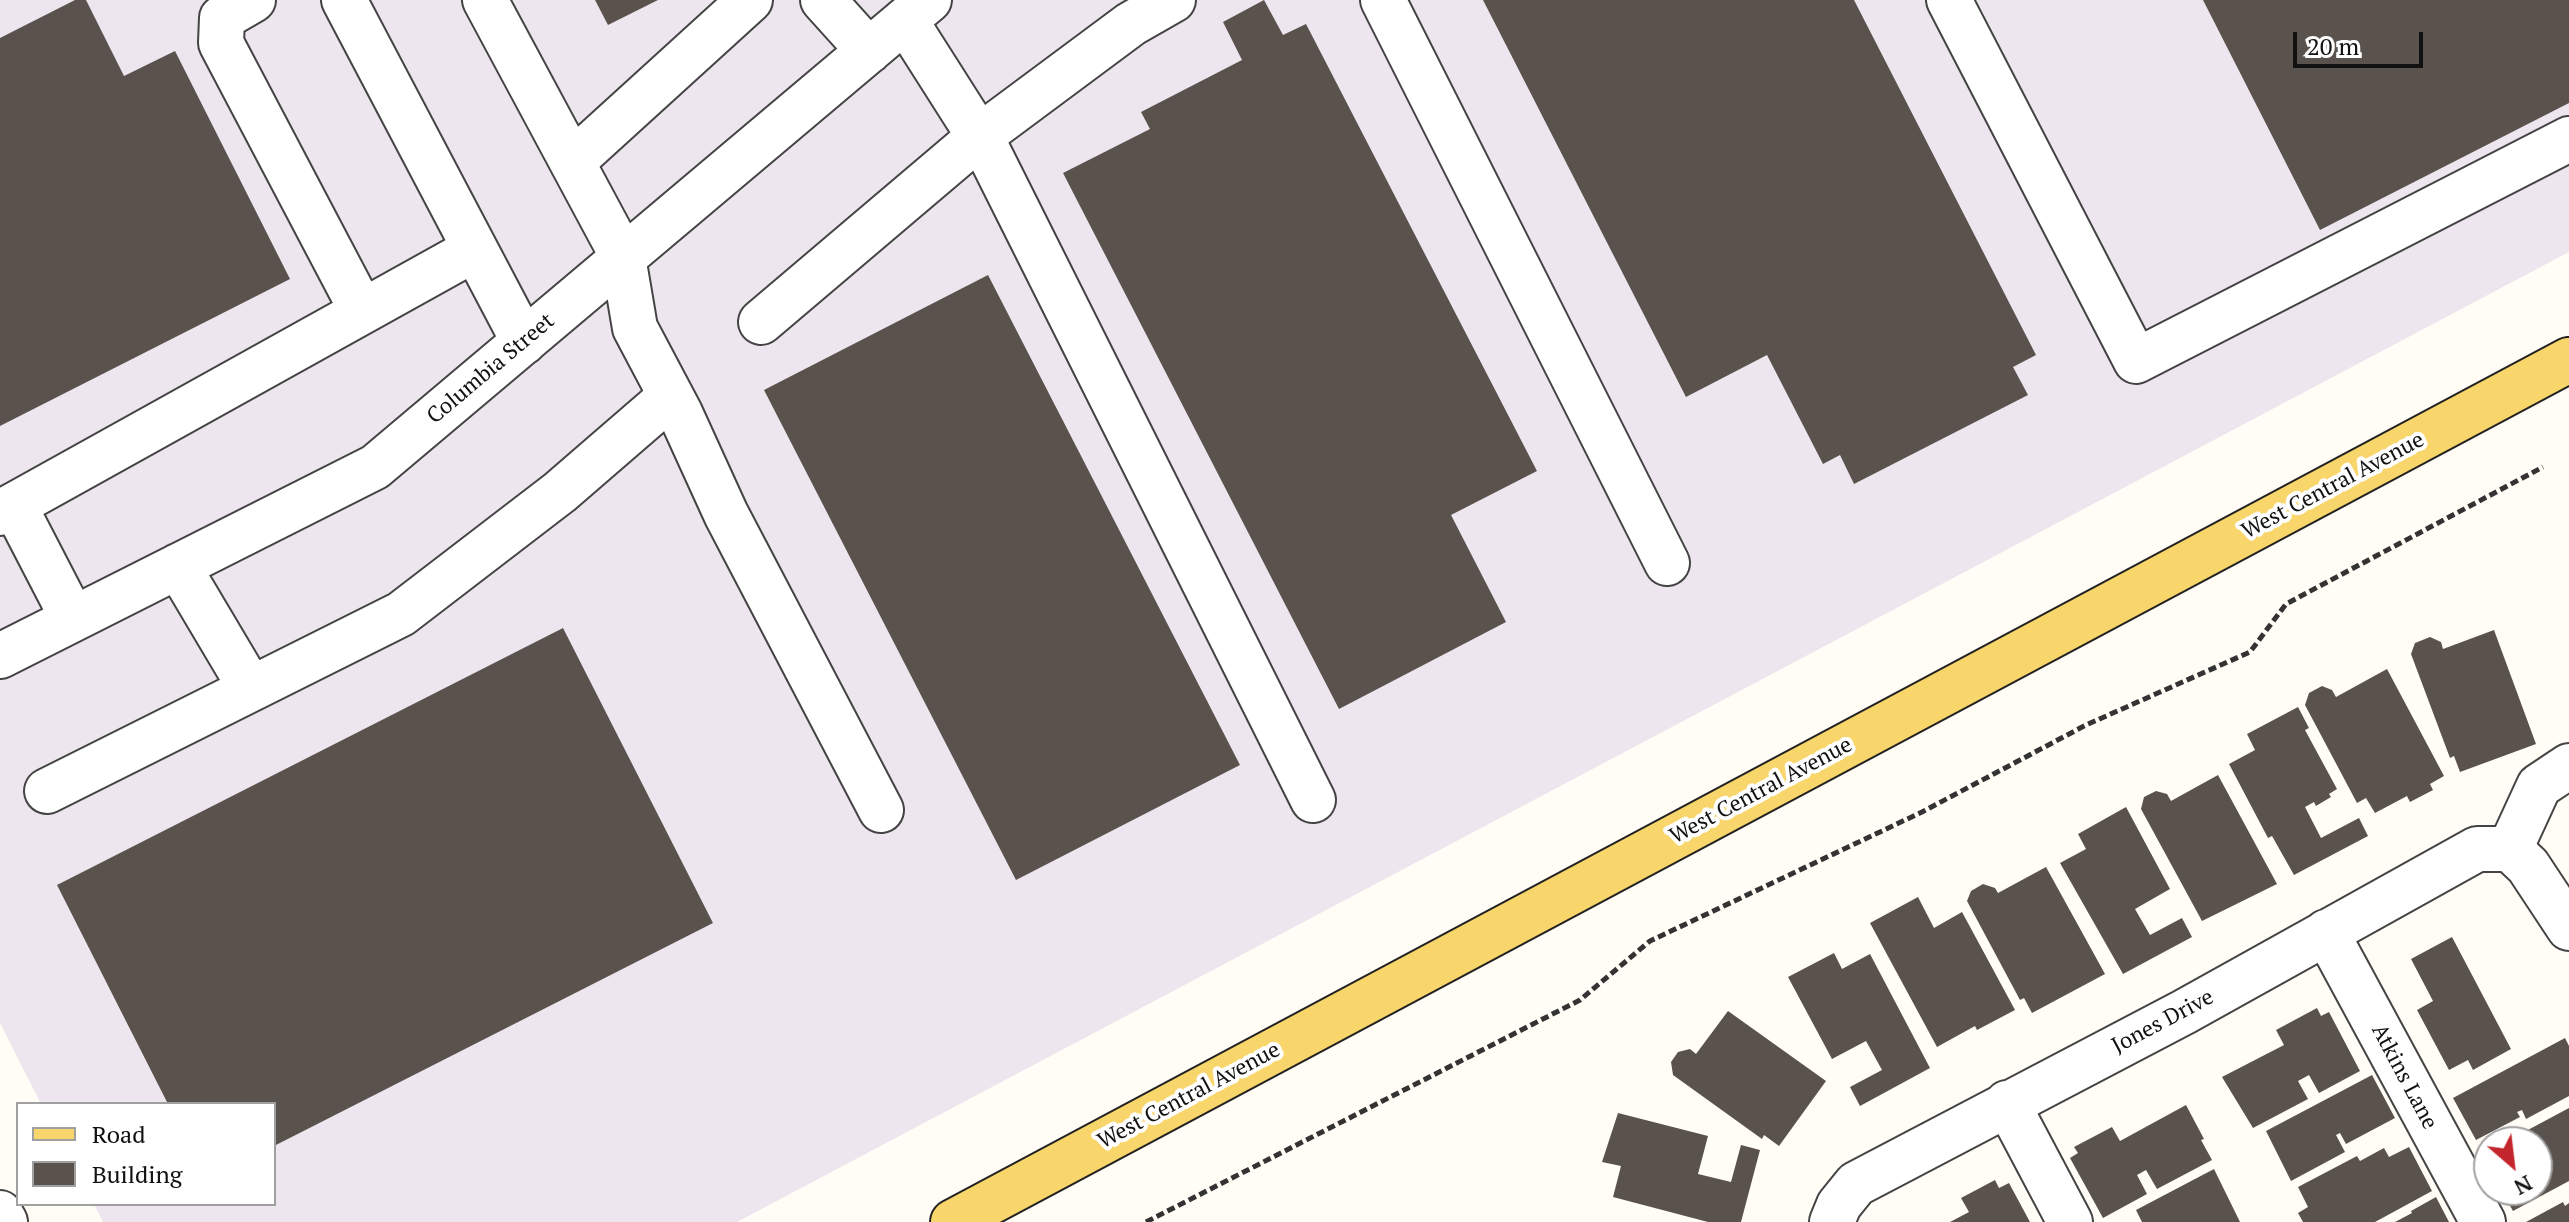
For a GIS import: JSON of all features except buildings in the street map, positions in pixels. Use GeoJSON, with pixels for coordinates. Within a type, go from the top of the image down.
{"type":"FeatureCollection","features":[{"type":"Feature","properties":{"kind":"main road","name":"West Central Avenue"},"geometry":{"type":"LineString","coordinates":[[953,1222],[2569,361]]}},
{"type":"Feature","properties":{"kind":"street"},"geometry":{"type":"LineString","coordinates":[[253,0],[222,18],[221,43],[362,311]]}},
{"type":"Feature","properties":{"kind":"street"},"geometry":{"type":"LineString","coordinates":[[344,0],[524,342]]}},
{"type":"Feature","properties":{"kind":"street"},"geometry":{"type":"LineString","coordinates":[[485,0],[623,257],[635,328],[671,396],[726,514],[881,810]]}},
{"type":"Feature","properties":{"kind":"street"},"geometry":{"type":"LineString","coordinates":[[572,162],[750,0]]}},
{"type":"Feature","properties":{"kind":"street"},"geometry":{"type":"LineString","coordinates":[[823,0],[869,51]]}},
{"type":"Feature","properties":{"kind":"street"},"geometry":{"type":"LineString","coordinates":[[761,322],[979,137],[1131,24],[1173,0]]}},
{"type":"Feature","properties":{"kind":"street"},"geometry":{"type":"LineString","coordinates":[[1383,0],[1667,563]]}},
{"type":"Feature","properties":{"kind":"street"},"geometry":{"type":"LineString","coordinates":[[1949,0],[2136,361],[2569,139]]}},
{"type":"Feature","properties":{"kind":"street"},"geometry":{"type":"LineString","coordinates":[[917,10],[1313,800]]}},
{"type":"Feature","properties":{"kind":"street","name":"Columbia Street"},"geometry":{"type":"LineString","coordinates":[[0,656],[375,467],[917,10]]}},
{"type":"Feature","properties":{"kind":"street"},"geometry":{"type":"LineString","coordinates":[[73,619],[7,509],[475,249]]}},
{"type":"Feature","properties":{"kind":"street"},"geometry":{"type":"LineString","coordinates":[[47,791],[401,614],[560,492],[671,396]]}},
{"type":"Feature","properties":{"kind":"street"},"geometry":{"type":"LineString","coordinates":[[178,566],[251,689]]}},
{"type":"Feature","properties":{"kind":"street"},"geometry":{"type":"LineString","coordinates":[[2569,766],[2539,786],[2510,849],[2528,866],[2569,928]]}},
{"type":"Feature","properties":{"kind":"street","name":"Jones Drive"},"geometry":{"type":"LineString","coordinates":[[1832,1222],[1839,1205],[1856,1184],[2184,1012],[2477,849],[2510,849]]}},
{"type":"Feature","properties":{"kind":"street","name":"Atkins Lane"},"geometry":{"type":"LineString","coordinates":[[2326,932],[2483,1222]]}},
{"type":"Feature","properties":{"kind":"street"},"geometry":{"type":"LineString","coordinates":[[2007,1103],[2070,1222]]}},
{"type":"Feature","properties":{"kind":"street"},"geometry":{"type":"LineString","coordinates":[[0,1213],[5,1222]]}},
{"type":"Feature","properties":{"kind":"path"},"geometry":{"type":"LineString","coordinates":[[1146,1222],[1580,1000],[1650,941],[1922,812],[2086,725],[2250,652],[2286,604],[2543,467]]}},
{"type":"Feature","properties":{"kind":"shaded area"},"geometry":{"type":"Polygon","coordinates":[[[0,0],[2569,0],[2569,252],[737,1222],[103,1222],[95,1206],[276,1206],[276,1102],[40,1102],[0,1023],[0,0]]]}}]}
